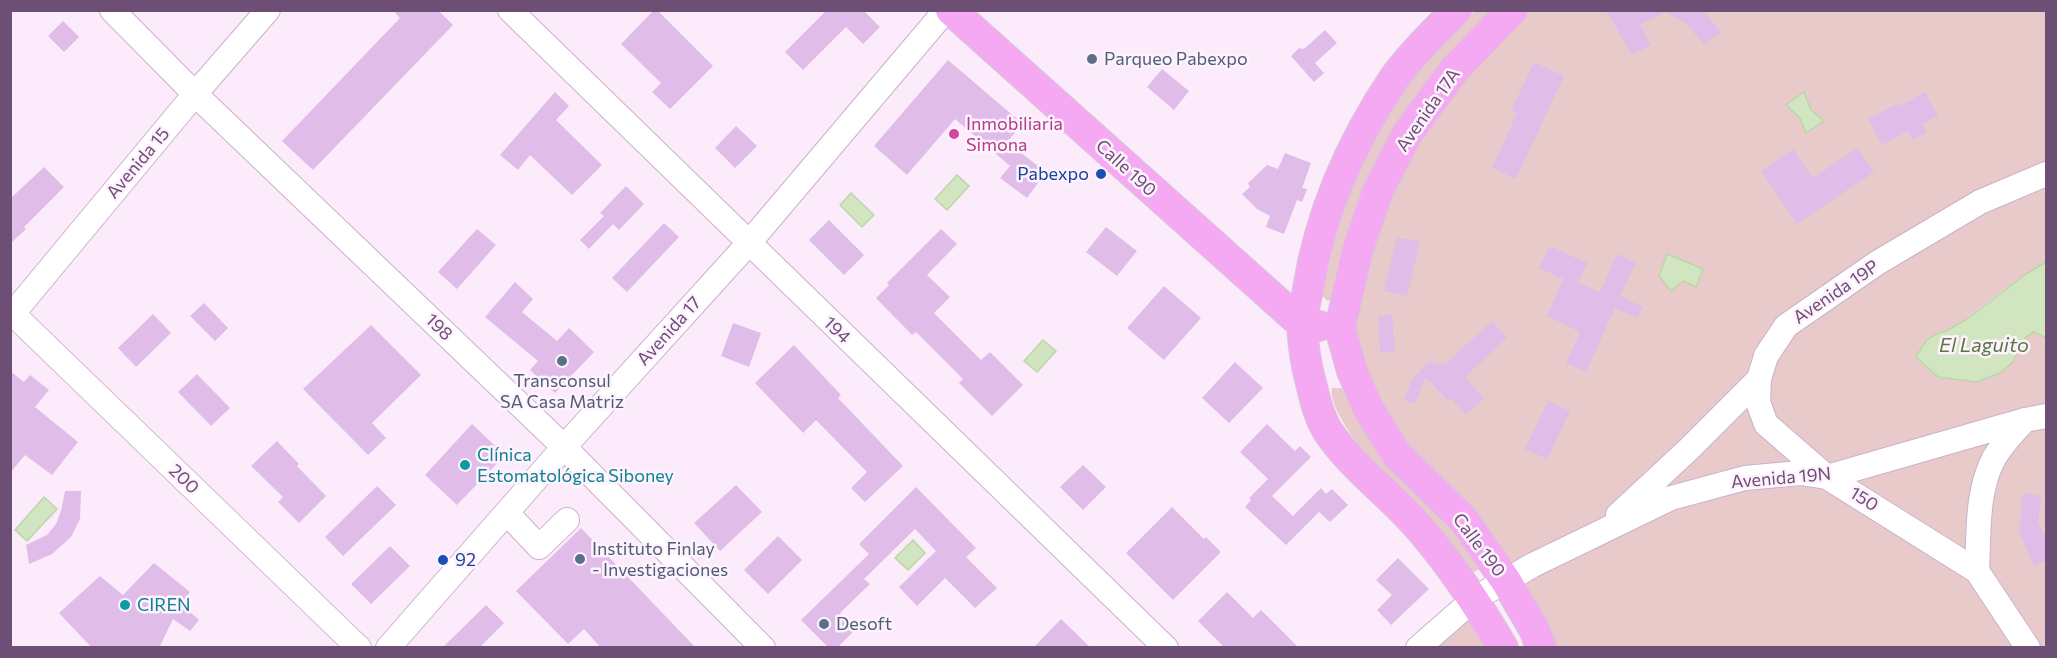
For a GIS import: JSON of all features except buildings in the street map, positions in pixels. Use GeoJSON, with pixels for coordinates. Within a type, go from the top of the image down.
{"type":"FeatureCollection","features":[{"type":"Feature","properties":{"kind":"main road","name":"Calle 190"},"geometry":{"type":"LineString","coordinates":[[951,10],[1302,324],[1308,371],[1317,409],[1327,429],[1351,462],[1414,522],[1474,599],[1503,648]]}},
{"type":"Feature","properties":{"kind":"main road"},"geometry":{"type":"LineString","coordinates":[[1340,328],[1302,324],[1310,272],[1323,221],[1342,171],[1372,113],[1415,51],[1456,10]]}},
{"type":"Feature","properties":{"kind":"main road","name":"Avenida 17A"},"geometry":{"type":"LineString","coordinates":[[1340,328],[1358,249],[1378,191],[1407,134],[1455,69],[1512,10]]}},
{"type":"Feature","properties":{"kind":"main road","name":"Calle 190"},"geometry":{"type":"LineString","coordinates":[[1340,328],[1352,371],[1368,408],[1396,455],[1463,519],[1506,580],[1541,648]]}},
{"type":"Feature","properties":{"kind":"street","name":"198"},"geometry":{"type":"LineString","coordinates":[[112,10],[195,94],[564,447],[763,648]]}},
{"type":"Feature","properties":{"kind":"street","name":"Avenida 15"},"geometry":{"type":"LineString","coordinates":[[12,314],[268,10]]}},
{"type":"Feature","properties":{"kind":"street","name":"194"},"geometry":{"type":"LineString","coordinates":[[510,10],[748,244],[1166,648]]}},
{"type":"Feature","properties":{"kind":"street","name":"Avenida 17"},"geometry":{"type":"LineString","coordinates":[[388,648],[564,447],[748,244],[946,10]]}},
{"type":"Feature","properties":{"kind":"street","name":"Avenida 19P"},"geometry":{"type":"LineString","coordinates":[[1592,536],[1690,447],[1759,379],[1766,356],[1786,326],[1877,263],[1980,202],[2046,174]]}},
{"type":"Feature","properties":{"kind":"street","name":"200"},"geometry":{"type":"LineString","coordinates":[[12,314],[358,648]]}},
{"type":"Feature","properties":{"kind":"street","name":"150"},"geometry":{"type":"LineString","coordinates":[[1759,379],[1758,402],[1766,424],[1827,477],[1977,572],[2028,648]]}},
{"type":"Feature","properties":{"kind":"street","name":"Avenida 19N"},"geometry":{"type":"LineString","coordinates":[[1418,648],[1474,599],[1506,580],[1671,498],[1745,478],[1800,473],[1827,477],[2036,418]]}},
{"type":"Feature","properties":{"kind":"street"},"geometry":{"type":"LineString","coordinates":[[1977,572],[1980,507],[1993,460],[2007,441],[2036,418]]}},
{"type":"Feature","properties":{"kind":"street"},"geometry":{"type":"LineString","coordinates":[[507,513],[539,548],[567,520]]}},
{"type":"Feature","properties":{"kind":"shaded area"},"geometry":{"type":"Polygon","coordinates":[[[1475,11],[1500,11],[1447,63],[1334,300],[1327,301],[1320,293],[1353,174],[1408,80],[1475,11]]]}},
{"type":"Feature","properties":{"kind":"shaded area","name":"El Laguito"},"geometry":{"type":"Polygon","coordinates":[[[1512,11],[2046,11],[2046,262],[1962,322],[1936,334],[2012,363],[2026,337],[2034,332],[2046,338],[2046,647],[1541,647],[1352,371],[1358,249],[1378,191],[1512,11]]]}},
{"type":"Feature","properties":{"kind":"shaded area"},"geometry":{"type":"Polygon","coordinates":[[[1332,388],[1342,388],[1378,450],[1431,504],[1479,561],[1479,569],[1474,572],[1468,569],[1387,481],[1346,427],[1334,405],[1332,388]]]}},
{"type":"Feature","properties":{"kind":"shaded area"},"geometry":{"type":"Polygon","coordinates":[[[1474,599],[1503,648],[1418,648],[1474,599]]]}},
{"type":"Feature","properties":{"kind":"water"},"geometry":{"type":"Polygon","coordinates":[[[1804,92],[1811,110],[1824,121],[1806,133],[1800,118],[1786,105],[1804,92]]]}},
{"type":"Feature","properties":{"kind":"water"},"geometry":{"type":"Polygon","coordinates":[[[957,175],[969,186],[947,210],[935,199],[957,175]]]}},
{"type":"Feature","properties":{"kind":"water"},"geometry":{"type":"Polygon","coordinates":[[[851,193],[874,215],[862,227],[840,205],[851,193]]]}},
{"type":"Feature","properties":{"kind":"water"},"geometry":{"type":"Polygon","coordinates":[[[1667,254],[1703,269],[1696,287],[1683,281],[1671,291],[1659,276],[1667,254]]]}},
{"type":"Feature","properties":{"kind":"water","name":"El Laguito"},"geometry":{"type":"Polygon","coordinates":[[[2046,262],[2046,338],[2034,332],[2026,337],[2012,363],[2000,373],[1976,382],[1938,377],[1916,357],[1926,341],[1967,319],[2026,274],[2046,262]]]}},
{"type":"Feature","properties":{"kind":"water"},"geometry":{"type":"Polygon","coordinates":[[[1043,340],[1056,351],[1037,372],[1024,361],[1043,340]]]}},
{"type":"Feature","properties":{"kind":"water"},"geometry":{"type":"Polygon","coordinates":[[[44,497],[57,509],[27,541],[15,530],[44,497]]]}},
{"type":"Feature","properties":{"kind":"water"},"geometry":{"type":"Polygon","coordinates":[[[913,540],[925,553],[908,570],[895,558],[913,540]]]}},
{"type":"Feature","properties":{"kind":"place","name":"Parqueo Pabexpo"},"geometry":{"type":"Point","coordinates":[1092,59]}},
{"type":"Feature","properties":{"kind":"place","name":"Inmobiliaria Simona"},"geometry":{"type":"Point","coordinates":[954,134]}},
{"type":"Feature","properties":{"kind":"place","name":"Pabexpo"},"geometry":{"type":"Point","coordinates":[1101,174]}},
{"type":"Feature","properties":{"kind":"place","name":"Transconsul SA Casa Matriz"},"geometry":{"type":"Point","coordinates":[562,361]}},
{"type":"Feature","properties":{"kind":"place","name":"Clínica Estomatológica Siboney"},"geometry":{"type":"Point","coordinates":[465,465]}},
{"type":"Feature","properties":{"kind":"place","name":"Instituto Finlay - Investigaciones"},"geometry":{"type":"Point","coordinates":[580,559]}},
{"type":"Feature","properties":{"kind":"place","name":"92"},"geometry":{"type":"Point","coordinates":[443,560]}},
{"type":"Feature","properties":{"kind":"place","name":"CIREN"},"geometry":{"type":"Point","coordinates":[125,605]}},
{"type":"Feature","properties":{"kind":"place","name":"Desoft"},"geometry":{"type":"Point","coordinates":[824,624]}}]}
